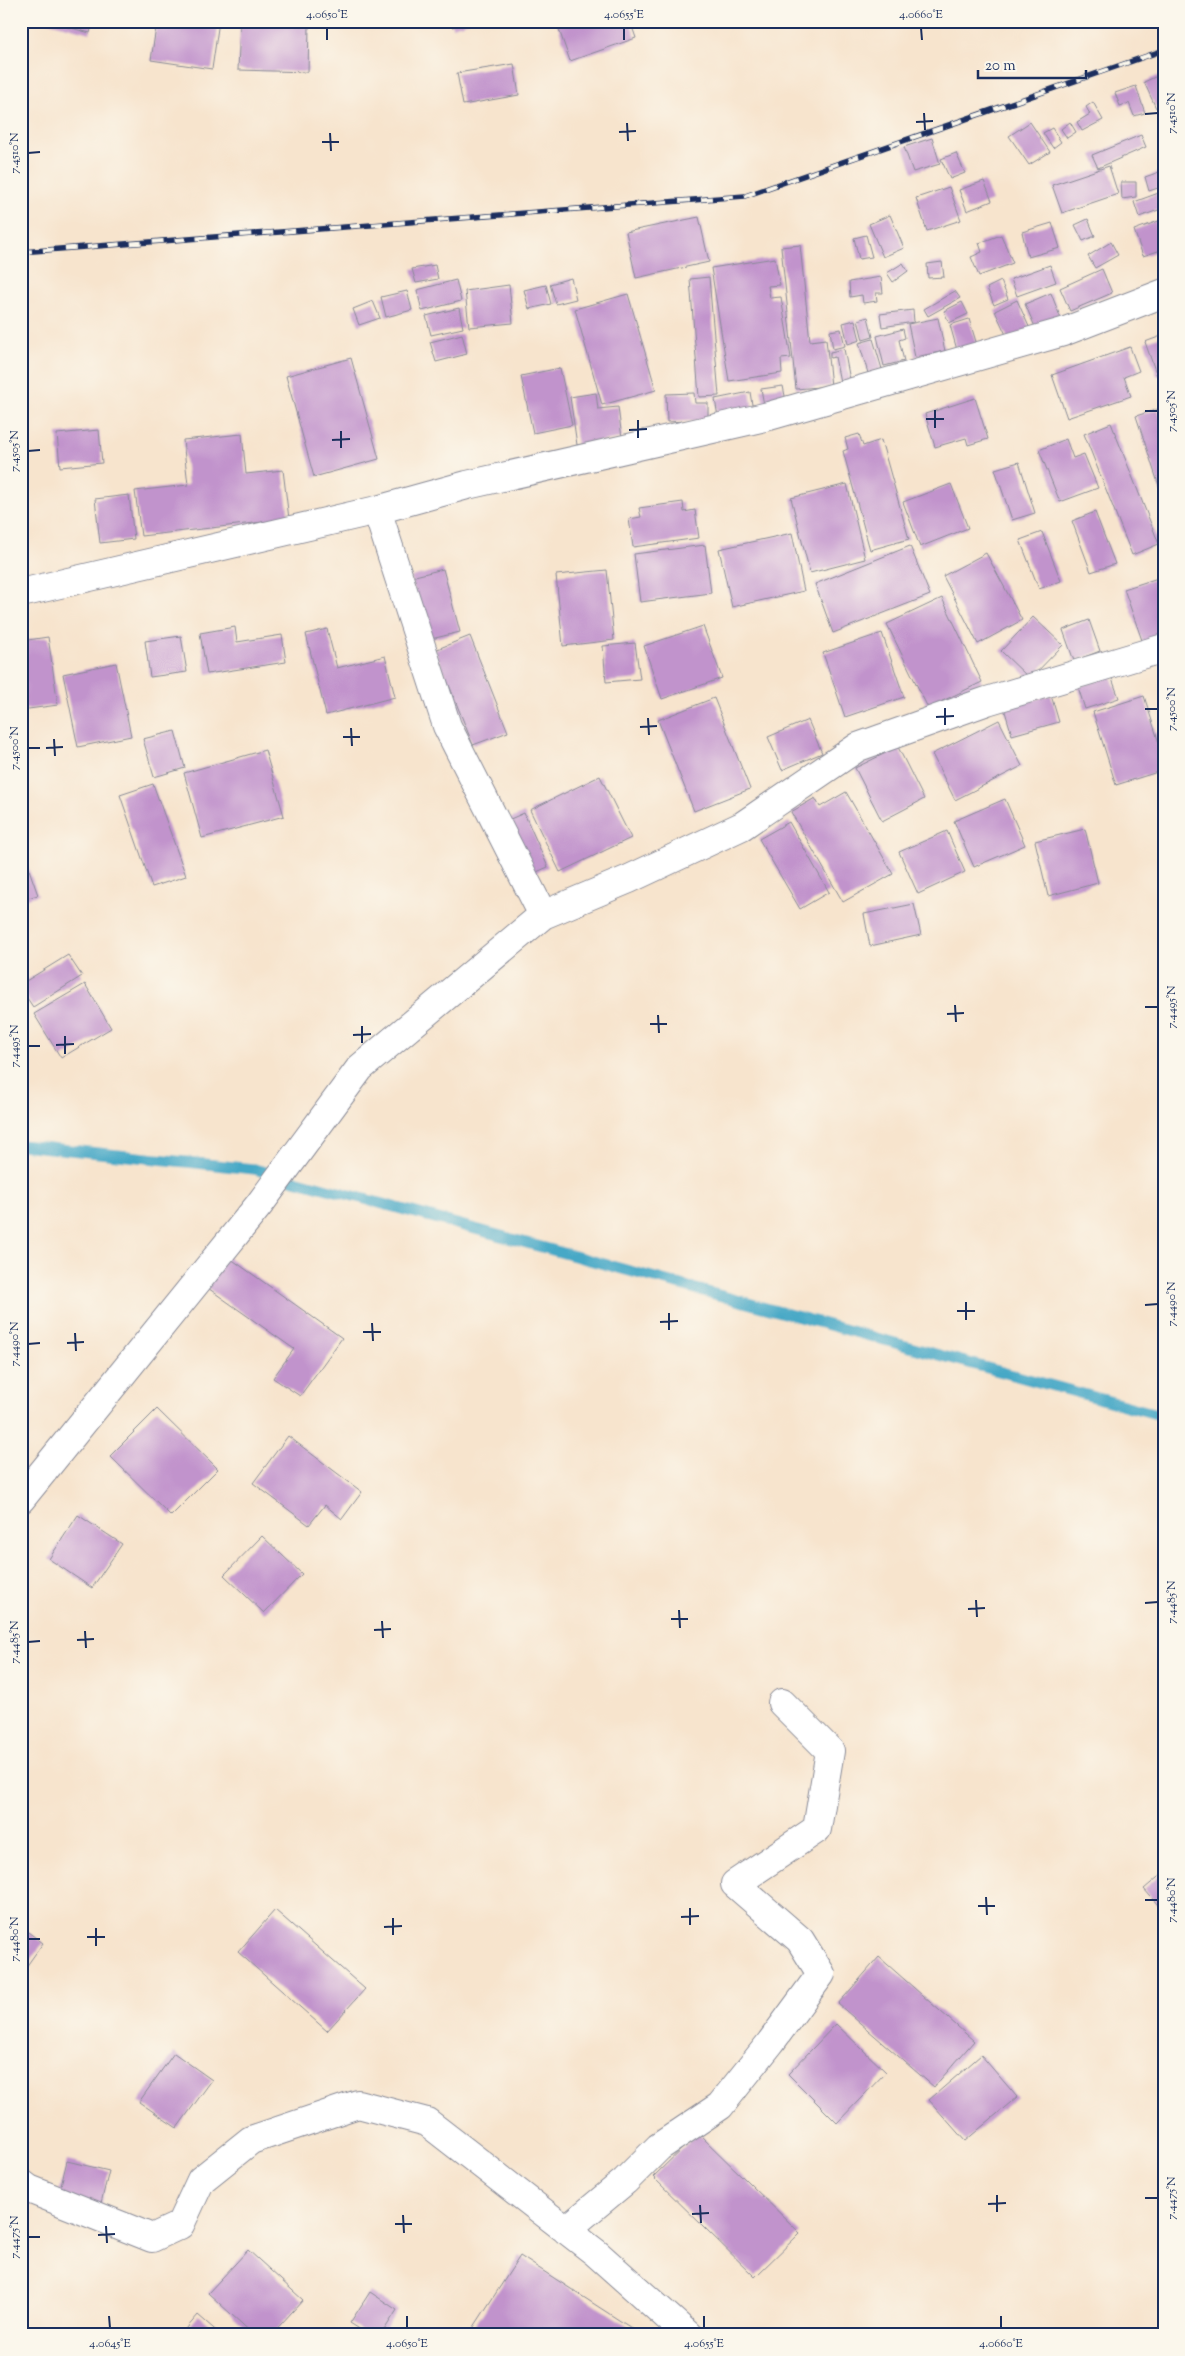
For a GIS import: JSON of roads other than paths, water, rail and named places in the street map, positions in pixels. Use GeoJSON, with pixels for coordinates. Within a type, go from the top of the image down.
{"type":"FeatureCollection","features":[{"type":"Feature","properties":{"kind":"street"},"geometry":{"type":"LineString","coordinates":[[21,593],[377,510],[468,485],[770,416],[1063,332],[1164,293]]}},
{"type":"Feature","properties":{"kind":"street"},"geometry":{"type":"LineString","coordinates":[[377,510],[447,726],[543,915]]}},
{"type":"Feature","properties":{"kind":"street"},"geometry":{"type":"LineString","coordinates":[[21,1500],[259,1205],[360,1068],[543,915],[629,879],[742,826],[858,747],[987,700],[1164,648]]}},
{"type":"Feature","properties":{"kind":"street"},"geometry":{"type":"LineString","coordinates":[[566,2230],[625,2181],[659,2147],[720,2106],[771,2042],[821,1974],[800,1940],[734,1884],[817,1828],[830,1751],[782,1703]]}},
{"type":"Feature","properties":{"kind":"street"},"geometry":{"type":"LineString","coordinates":[[21,2183],[29,2189],[152,2238],[180,2225],[201,2180],[251,2140],[358,2104],[427,2122],[596,2253],[688,2335]]}},
{"type":"Feature","properties":{"kind":"waterway"},"geometry":{"type":"LineString","coordinates":[[21,1145],[254,1169],[1164,1416]]}},
{"type":"Feature","properties":{"kind":"railway"},"geometry":{"type":"LineString","coordinates":[[21,252],[745,196],[1164,50]]}}]}
